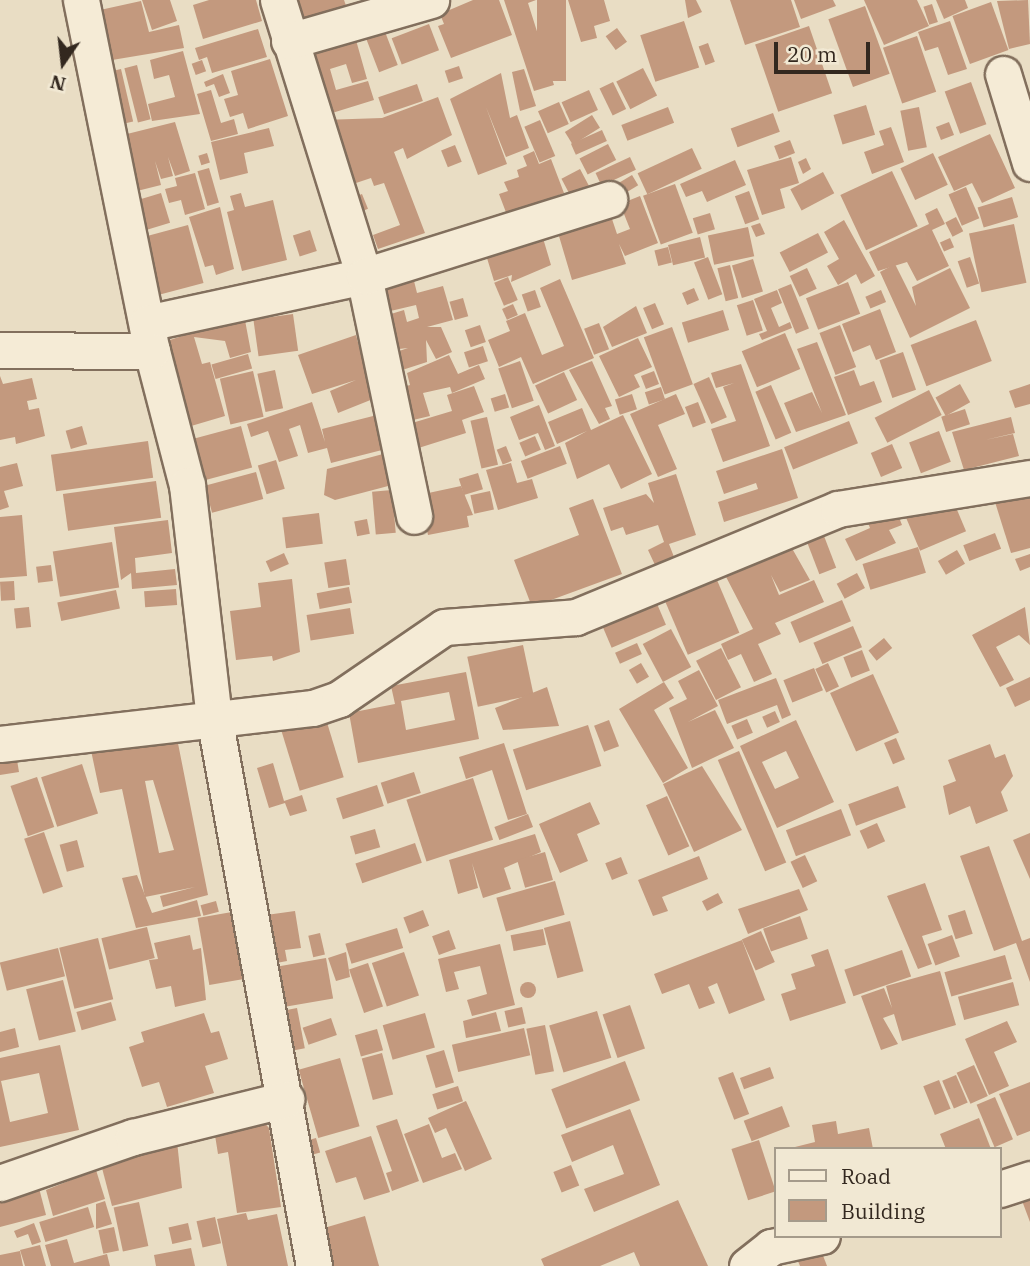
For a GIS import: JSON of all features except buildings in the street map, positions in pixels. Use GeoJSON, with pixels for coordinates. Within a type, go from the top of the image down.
{"type":"FeatureCollection","features":[{"type":"Feature","properties":{"kind":"street"},"geometry":{"type":"LineString","coordinates":[[81,0],[150,337],[195,532],[214,717],[286,1098],[314,1266]]}},
{"type":"Feature","properties":{"kind":"street"},"geometry":{"type":"LineString","coordinates":[[278,0],[364,276],[414,516]]}},
{"type":"Feature","properties":{"kind":"street"},"geometry":{"type":"LineString","coordinates":[[289,41],[430,0]]}},
{"type":"Feature","properties":{"kind":"street"},"geometry":{"type":"LineString","coordinates":[[1003,74],[1030,163]]}},
{"type":"Feature","properties":{"kind":"street"},"geometry":{"type":"LineString","coordinates":[[0,349],[150,337],[364,276],[609,199]]}},
{"type":"Feature","properties":{"kind":"street"},"geometry":{"type":"LineString","coordinates":[[0,744],[214,717],[313,709],[339,699],[444,627],[576,617],[838,509],[1030,478]]}},
{"type":"Feature","properties":{"kind":"street"},"geometry":{"type":"LineString","coordinates":[[0,1183],[133,1137],[286,1098]]}},
{"type":"Feature","properties":{"kind":"street"},"geometry":{"type":"LineString","coordinates":[[1002,1188],[1030,1180]]}},
{"type":"Feature","properties":{"kind":"street"},"geometry":{"type":"LineString","coordinates":[[747,1266],[771,1247],[813,1238]]}}]}
